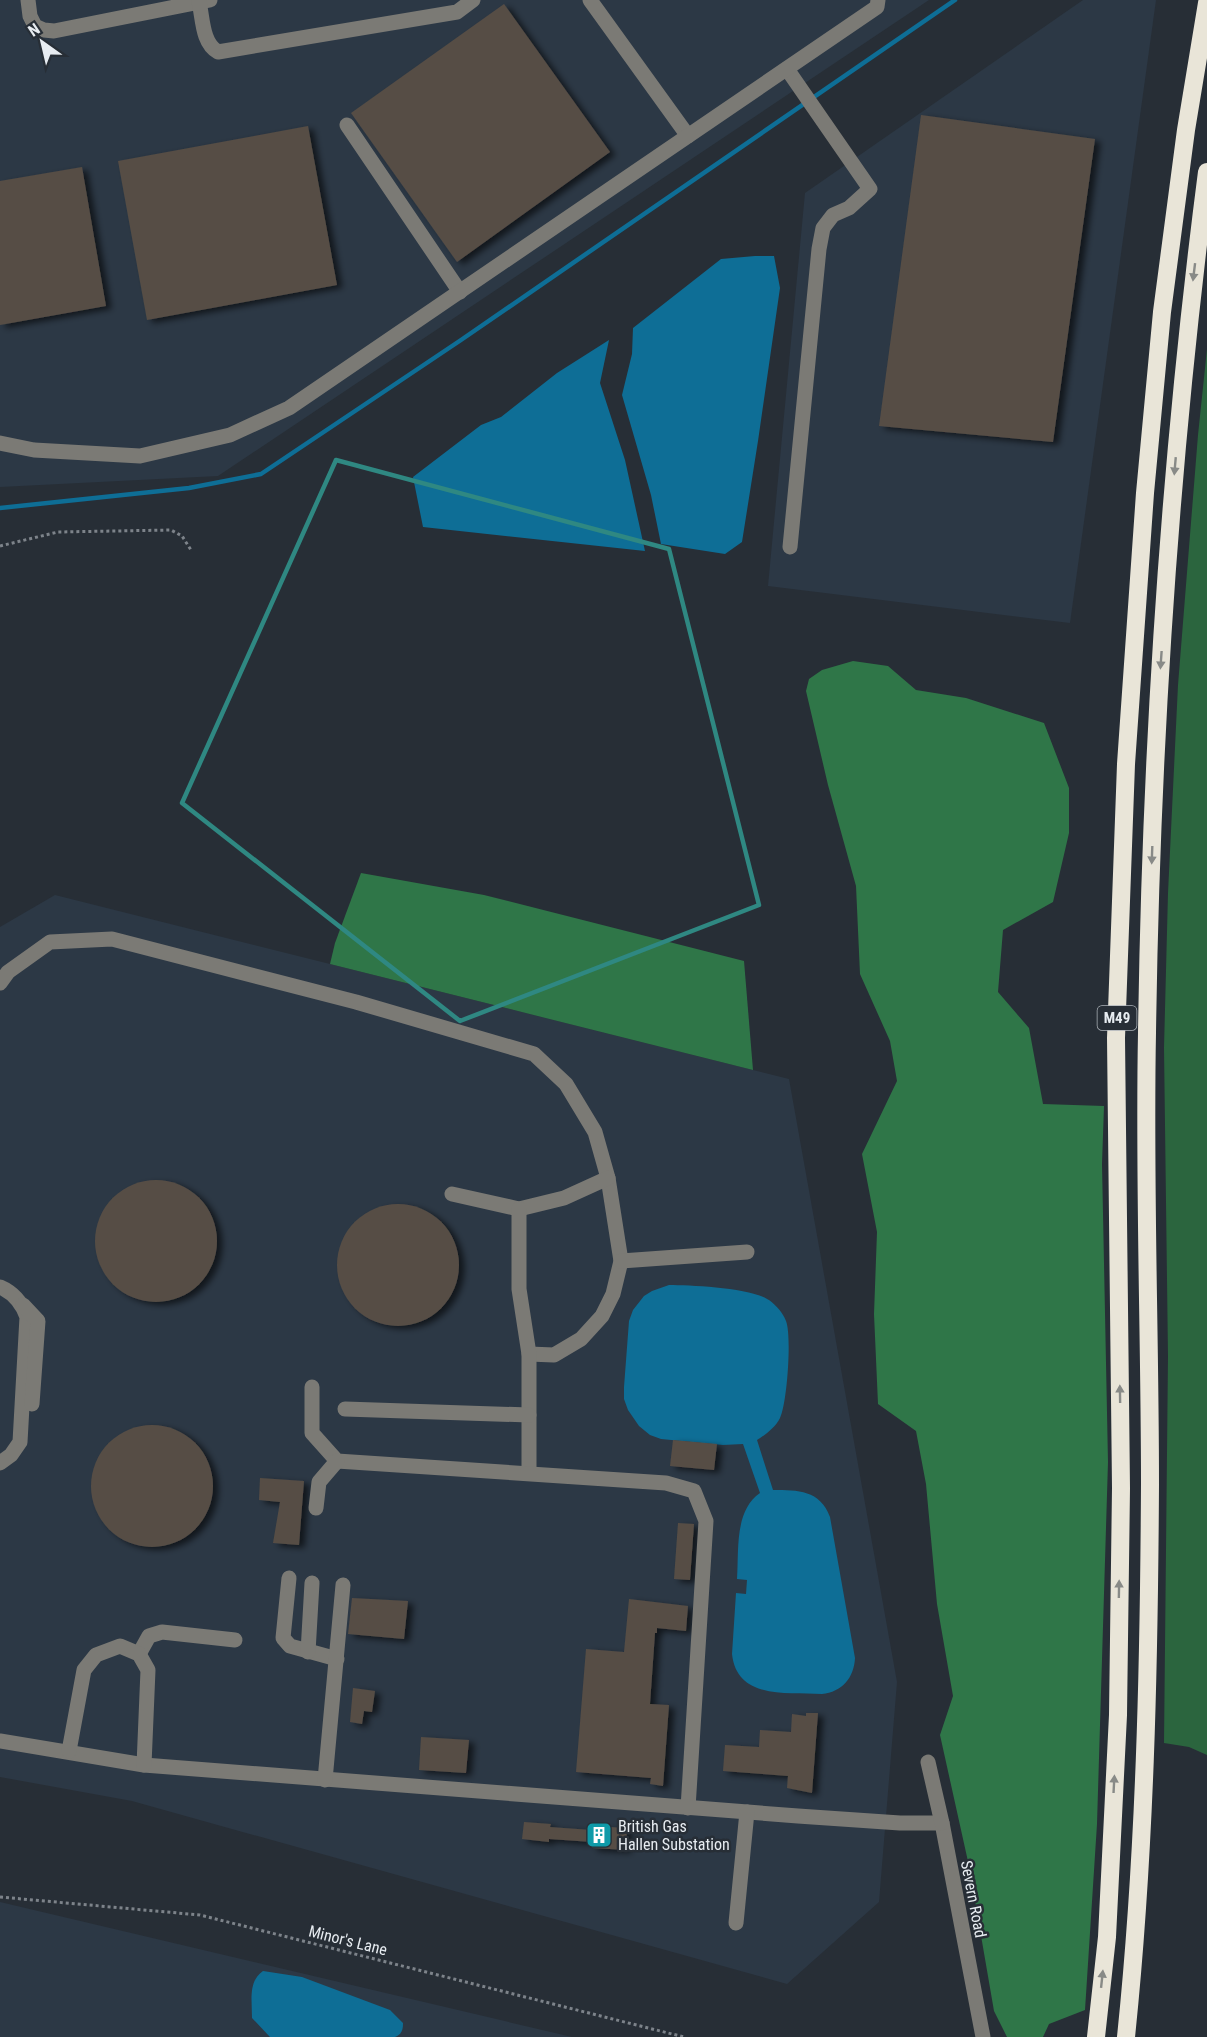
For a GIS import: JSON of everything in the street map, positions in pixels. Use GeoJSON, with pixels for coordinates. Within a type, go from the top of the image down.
{"type":"FeatureCollection","features":[{"type":"Feature","properties":{"kind":"highway","name":"M49"},"geometry":{"type":"LineString","coordinates":[[1096,2037],[1107,1937],[1118,1715],[1121,1488],[1116,1038],[1126,764],[1145,493],[1162,312],[1186,130],[1207,3]]}},
{"type":"Feature","properties":{"kind":"highway","name":"M49"},"geometry":{"type":"LineString","coordinates":[[1126,2037],[1135,1947],[1145,1724],[1149,1485],[1147,1036],[1154,766],[1175,463],[1189,315],[1207,172]]}},
{"type":"Feature","properties":{"kind":"street"},"geometry":{"type":"LineString","coordinates":[[28,0],[30,16],[35,26],[54,31],[205,1],[207,41],[211,48],[218,52],[457,12],[473,0]]}},
{"type":"Feature","properties":{"kind":"street"},"geometry":{"type":"LineString","coordinates":[[590,0],[688,136]]}},
{"type":"Feature","properties":{"kind":"street"},"geometry":{"type":"LineString","coordinates":[[0,443],[34,450],[140,456],[230,435],[289,408],[877,7],[878,0]]}},
{"type":"Feature","properties":{"kind":"street"},"geometry":{"type":"LineString","coordinates":[[787,69],[870,189],[849,208],[833,214],[823,228],[819,249],[790,547]]}},
{"type":"Feature","properties":{"kind":"street"},"geometry":{"type":"LineString","coordinates":[[347,125],[460,292]]}},
{"type":"Feature","properties":{"kind":"street"},"geometry":{"type":"LineString","coordinates":[[0,983],[8,972],[50,942],[112,939],[356,1002],[534,1054],[566,1084],[595,1132],[608,1178],[621,1261],[613,1294],[602,1316],[581,1339],[554,1355],[529,1354]]}},
{"type":"Feature","properties":{"kind":"street"},"geometry":{"type":"LineString","coordinates":[[452,1194],[519,1209],[564,1198],[608,1178]]}},
{"type":"Feature","properties":{"kind":"street"},"geometry":{"type":"LineString","coordinates":[[519,1209],[519,1289],[529,1354],[529,1472]]}},
{"type":"Feature","properties":{"kind":"street"},"geometry":{"type":"LineString","coordinates":[[621,1261],[747,1252]]}},
{"type":"Feature","properties":{"kind":"street"},"geometry":{"type":"LineString","coordinates":[[0,1287],[19,1301],[27,1317],[20,1442],[11,1455],[0,1463]]}},
{"type":"Feature","properties":{"kind":"street"},"geometry":{"type":"LineString","coordinates":[[312,1387],[312,1433],[337,1461],[529,1472],[666,1483],[694,1491],[706,1521],[688,1808]]}},
{"type":"Feature","properties":{"kind":"street"},"geometry":{"type":"LineString","coordinates":[[345,1408],[529,1415]]}},
{"type":"Feature","properties":{"kind":"street"},"geometry":{"type":"LineString","coordinates":[[316,1508],[319,1482],[337,1461]]}},
{"type":"Feature","properties":{"kind":"street"},"geometry":{"type":"LineString","coordinates":[[289,1578],[283,1638],[290,1646],[337,1659]]}},
{"type":"Feature","properties":{"kind":"street"},"geometry":{"type":"LineString","coordinates":[[308,1652],[312,1583]]}},
{"type":"Feature","properties":{"kind":"street"},"geometry":{"type":"LineString","coordinates":[[325,1780],[343,1585]]}},
{"type":"Feature","properties":{"kind":"street"},"geometry":{"type":"LineString","coordinates":[[139,1654],[149,1636],[162,1632],[234,1640]]}},
{"type":"Feature","properties":{"kind":"street"},"geometry":{"type":"LineString","coordinates":[[69,1751],[84,1671],[96,1655],[120,1646],[139,1654],[148,1670],[144,1765]]}},
{"type":"Feature","properties":{"kind":"street"},"geometry":{"type":"LineString","coordinates":[[0,1741],[144,1765],[688,1808],[885,1822],[942,1823]]}},
{"type":"Feature","properties":{"kind":"street","name":"Severn Road"},"geometry":{"type":"LineString","coordinates":[[928,1762],[983,2037]]}},
{"type":"Feature","properties":{"kind":"street"},"geometry":{"type":"LineString","coordinates":[[736,1923],[747,1812]]}},
{"type":"Feature","properties":{"kind":"path"},"geometry":{"type":"LineString","coordinates":[[0,546],[58,532],[171,530],[182,536],[190,550]]}},
{"type":"Feature","properties":{"kind":"path","name":"Minor's Lane"},"geometry":{"type":"LineString","coordinates":[[0,1897],[200,1915],[684,2037]]}},
{"type":"Feature","properties":{"kind":"highlighted area"},"geometry":{"type":"Polygon","coordinates":[[[336,460],[669,549],[759,905],[460,1021],[182,803],[336,460]]]}},
{"type":"Feature","properties":{"kind":"shaded area"},"geometry":{"type":"Polygon","coordinates":[[[0,0],[929,0],[218,476],[0,487],[0,0]]]}},
{"type":"Feature","properties":{"kind":"shaded area"},"geometry":{"type":"Polygon","coordinates":[[[1083,0],[1156,0],[1070,623],[768,586],[805,193],[1083,0]]]}},
{"type":"Feature","properties":{"kind":"shaded area"},"geometry":{"type":"Polygon","coordinates":[[[55,895],[789,1079],[897,1682],[879,1902],[787,1984],[132,1801],[0,1777],[0,927],[55,895]]]}},
{"type":"Feature","properties":{"kind":"shaded area"},"geometry":{"type":"Polygon","coordinates":[[[0,1902],[572,2037],[0,2037],[0,1902]]]}},
{"type":"Feature","properties":{"kind":"green space"},"geometry":{"type":"Polygon","coordinates":[[[1207,349],[1207,1755],[1189,1747],[1164,1743],[1168,1356],[1164,1048],[1168,893],[1178,685],[1207,349]]]}},
{"type":"Feature","properties":{"kind":"green space"},"geometry":{"type":"Polygon","coordinates":[[[853,661],[888,666],[916,690],[966,698],[1044,723],[1069,788],[1069,833],[1053,902],[1003,930],[998,992],[1029,1028],[1043,1104],[1104,1106],[1102,1164],[1108,1462],[1097,1824],[1085,2010],[1049,2024],[1043,2037],[1007,2037],[994,2011],[969,1866],[940,1735],[953,1696],[937,1604],[926,1484],[916,1431],[878,1404],[874,1314],[877,1232],[862,1154],[897,1081],[890,1041],[860,974],[856,886],[828,785],[806,691],[809,679],[822,670],[853,661]]]}},
{"type":"Feature","properties":{"kind":"green space"},"geometry":{"type":"Polygon","coordinates":[[[361,873],[484,895],[744,961],[753,1070],[330,964],[335,943],[361,873]]]}},
{"type":"Feature","properties":{"kind":"water"},"geometry":{"type":"Polygon","coordinates":[[[774,256],[780,288],[742,542],[725,554],[661,544],[651,495],[622,395],[632,354],[633,328],[721,259],[774,256]]]}},
{"type":"Feature","properties":{"kind":"water"},"geometry":{"type":"Polygon","coordinates":[[[609,340],[600,383],[625,460],[645,551],[423,527],[413,477],[481,425],[501,417],[557,373],[609,340]]]}},
{"type":"Feature","properties":{"kind":"water"},"geometry":{"type":"Polygon","coordinates":[[[669,1285],[721,1288],[761,1296],[775,1305],[786,1321],[789,1355],[783,1410],[775,1425],[757,1440],[773,1490],[807,1493],[820,1501],[830,1517],[855,1658],[852,1672],[846,1683],[829,1693],[779,1693],[766,1690],[753,1686],[743,1679],[736,1669],[732,1654],[736,1593],[746,1594],[747,1580],[737,1579],[739,1532],[746,1510],[760,1493],[743,1444],[723,1445],[661,1439],[650,1435],[639,1426],[628,1410],[624,1399],[624,1387],[629,1321],[633,1310],[644,1296],[669,1285]]]}},
{"type":"Feature","properties":{"kind":"water"},"geometry":{"type":"Polygon","coordinates":[[[263,1971],[302,1977],[390,2010],[403,2023],[402,2032],[395,2037],[270,2037],[252,2018],[253,1986],[258,1975],[263,1971]]]}},
{"type":"Feature","properties":{"kind":"building"},"geometry":{"type":"Polygon","coordinates":[[[504,4],[610,152],[457,262],[351,113],[504,4]]]}},
{"type":"Feature","properties":{"kind":"building"},"geometry":{"type":"Polygon","coordinates":[[[921,115],[1095,139],[1053,442],[879,426],[921,115]]]}},
{"type":"Feature","properties":{"kind":"building"},"geometry":{"type":"Polygon","coordinates":[[[308,126],[337,285],[147,320],[118,161],[308,126]]]}},
{"type":"Feature","properties":{"kind":"building"},"geometry":{"type":"Polygon","coordinates":[[[82,167],[106,306],[0,325],[0,181],[82,167]]]}},
{"type":"Feature","properties":{"kind":"building"},"geometry":{"type":"Polygon","coordinates":[[[156,1180],[179,1184],[199,1198],[213,1218],[217,1241],[213,1264],[199,1284],[179,1298],[156,1302],[133,1298],[113,1284],[99,1264],[95,1241],[99,1218],[113,1198],[133,1184],[156,1180]]]}},
{"type":"Feature","properties":{"kind":"building"},"geometry":{"type":"Polygon","coordinates":[[[398,1204],[421,1208],[441,1222],[455,1242],[459,1265],[455,1288],[441,1308],[421,1322],[398,1326],[375,1322],[355,1308],[341,1288],[337,1265],[341,1242],[355,1222],[375,1208],[398,1204]]]}},
{"type":"Feature","properties":{"kind":"building"},"geometry":{"type":"Polygon","coordinates":[[[152,1425],[175,1429],[195,1443],[209,1463],[213,1486],[209,1509],[195,1529],[175,1543],[152,1547],[129,1543],[109,1529],[95,1509],[91,1486],[95,1463],[109,1443],[129,1429],[152,1425]]]}},
{"type":"Feature","properties":{"kind":"building"},"geometry":{"type":"Polygon","coordinates":[[[673,1440],[717,1444],[714,1470],[670,1466],[673,1440]]]}},
{"type":"Feature","properties":{"kind":"building"},"geometry":{"type":"Polygon","coordinates":[[[260,1478],[304,1481],[299,1545],[273,1543],[280,1502],[259,1500],[260,1478]]]}},
{"type":"Feature","properties":{"kind":"building"},"geometry":{"type":"Polygon","coordinates":[[[678,1523],[694,1524],[690,1580],[674,1579],[678,1523]]]}},
{"type":"Feature","properties":{"kind":"building"},"geometry":{"type":"Polygon","coordinates":[[[352,1598],[408,1601],[404,1639],[348,1634],[352,1598]]]}},
{"type":"Feature","properties":{"kind":"building"},"geometry":{"type":"Polygon","coordinates":[[[629,1599],[688,1606],[686,1631],[657,1628],[657,1633],[655,1633],[650,1704],[669,1705],[663,1786],[650,1784],[651,1778],[576,1772],[586,1649],[624,1652],[629,1599]]]}},
{"type":"Feature","properties":{"kind":"building"},"geometry":{"type":"Polygon","coordinates":[[[353,1688],[375,1691],[372,1712],[364,1711],[362,1724],[350,1722],[353,1688]]]}},
{"type":"Feature","properties":{"kind":"building"},"geometry":{"type":"Polygon","coordinates":[[[806,1713],[818,1713],[812,1793],[787,1788],[788,1776],[723,1771],[725,1745],[759,1747],[760,1730],[791,1732],[792,1714],[806,1716],[806,1713]]]}},
{"type":"Feature","properties":{"kind":"building"},"geometry":{"type":"Polygon","coordinates":[[[421,1737],[469,1740],[466,1773],[419,1770],[421,1737]]]}},
{"type":"Feature","properties":{"kind":"building"},"geometry":{"type":"Polygon","coordinates":[[[524,1822],[551,1824],[550,1827],[592,1830],[592,1826],[627,1828],[626,1850],[592,1848],[592,1842],[549,1839],[549,1842],[522,1839],[524,1822]]]}},
{"type":"Feature","properties":{"kind":"waterway"},"geometry":{"type":"LineString","coordinates":[[0,508],[189,488],[261,474],[461,340],[955,0]]}},
{"type":"Feature","properties":{"kind":"place","name":"British Gas Hallen Substation"},"geometry":{"type":"Point","coordinates":[599,1835]}}]}
